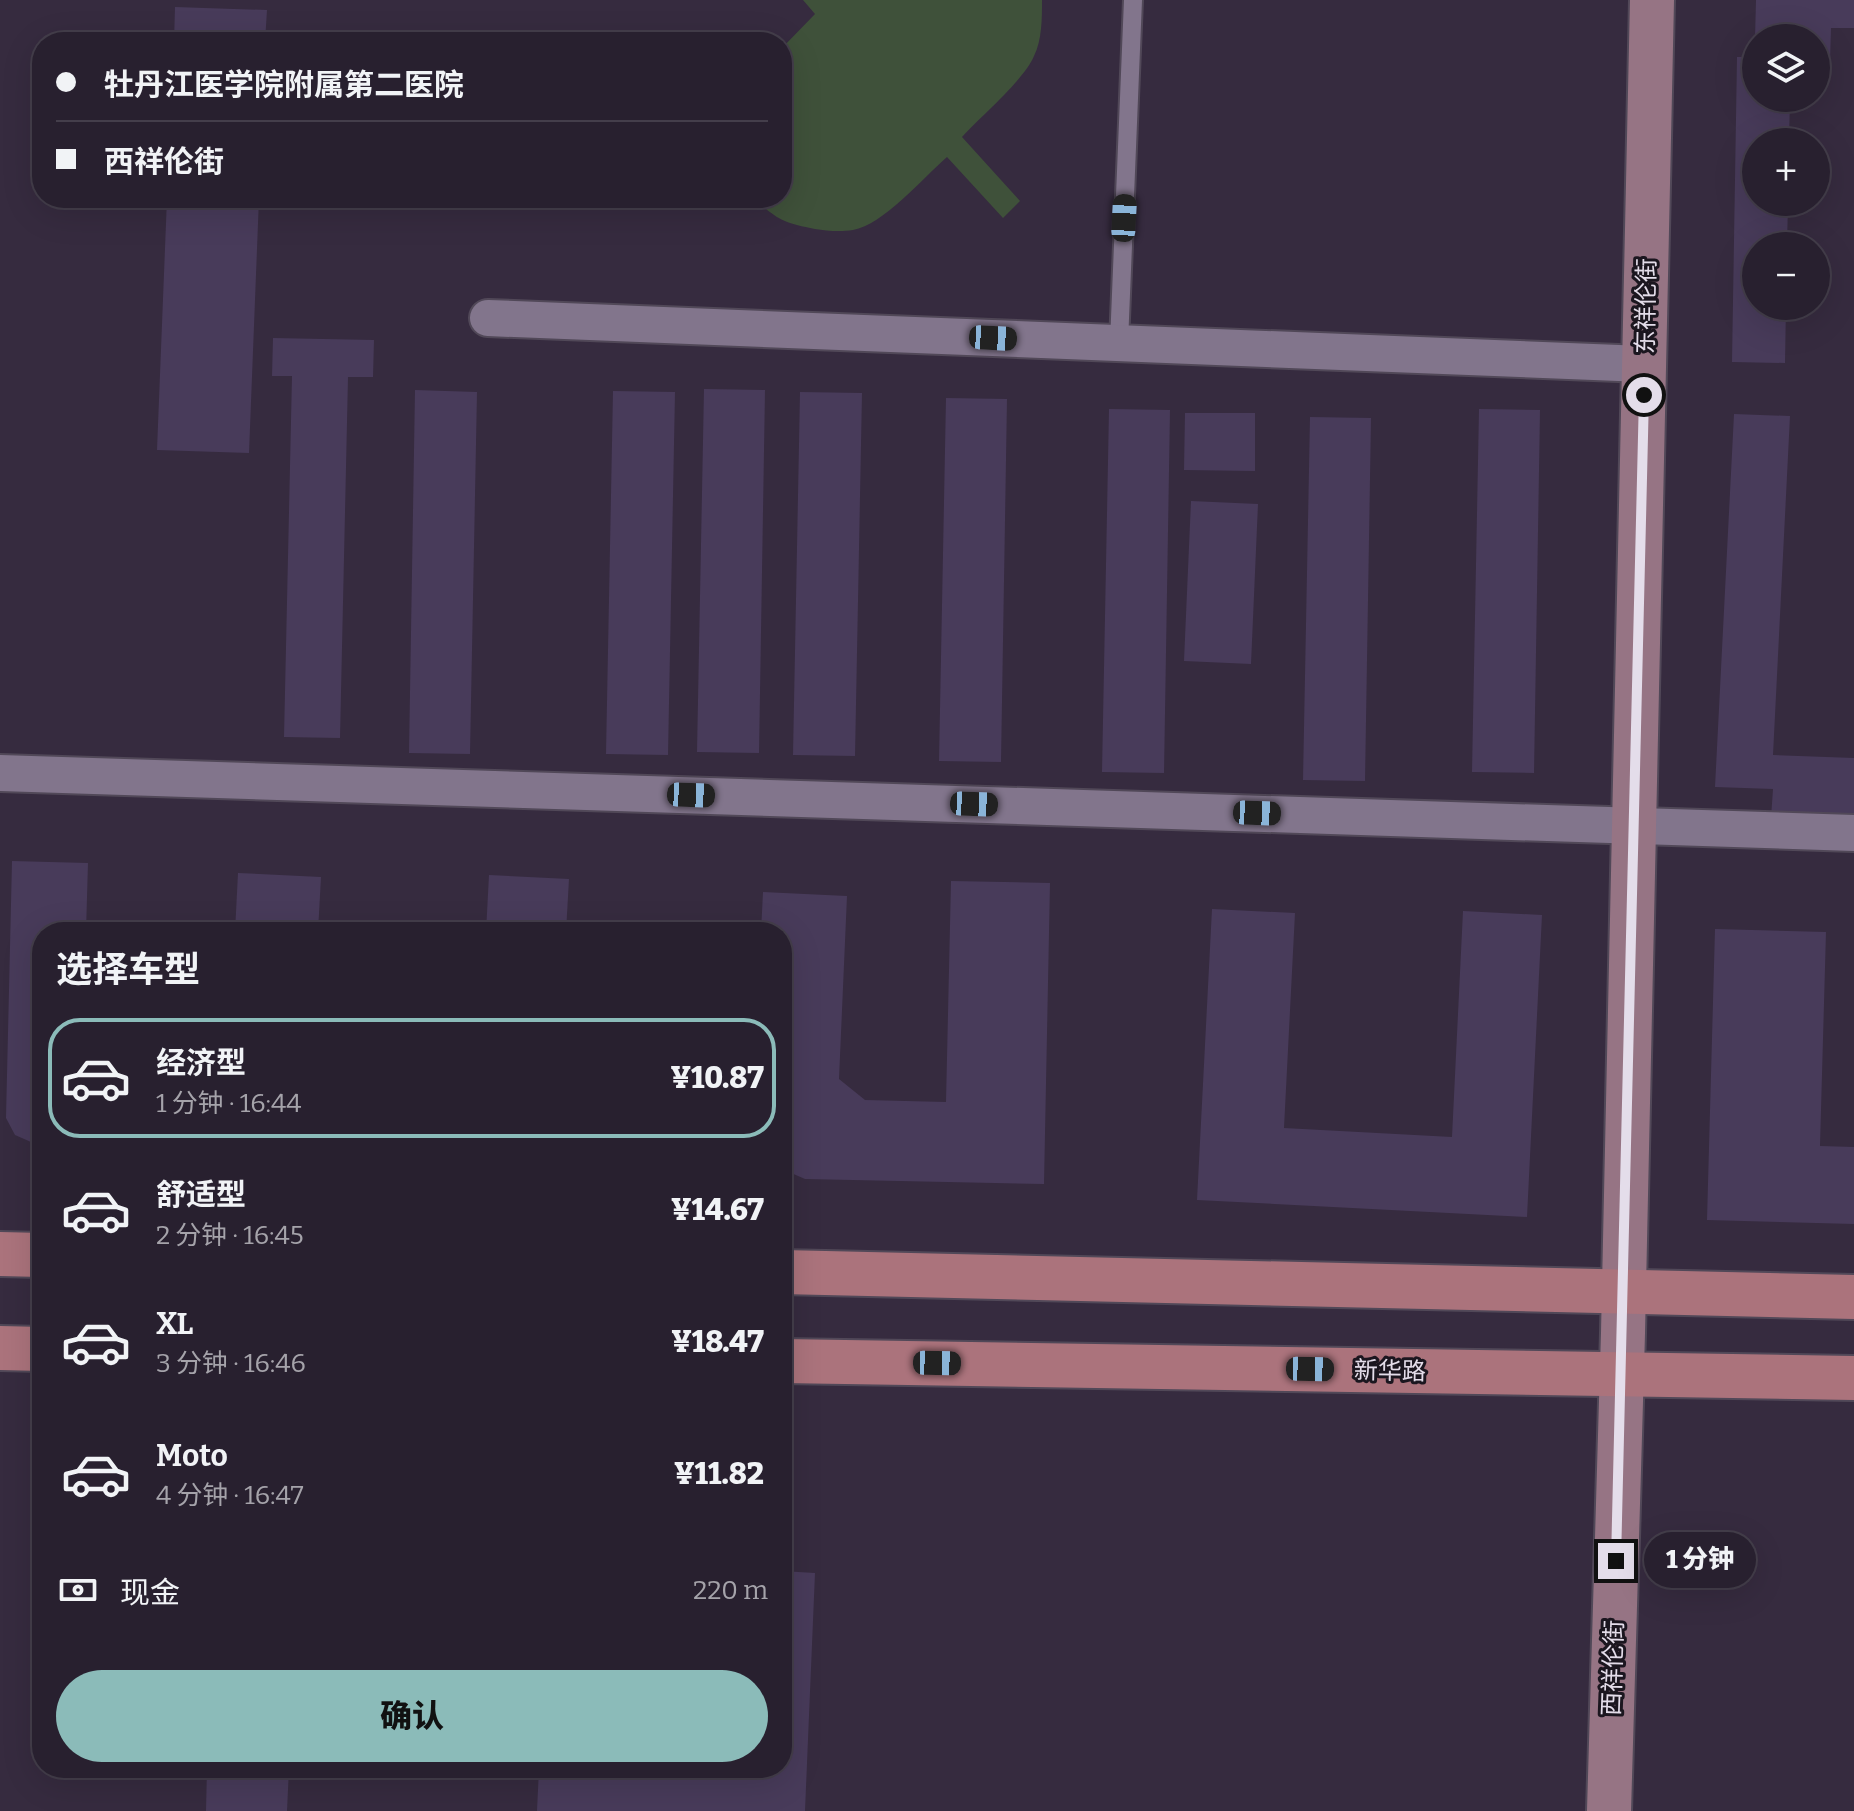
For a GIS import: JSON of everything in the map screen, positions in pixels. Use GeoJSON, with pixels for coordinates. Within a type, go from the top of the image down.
{"type":"FeatureCollection","features":[{"type":"Feature","properties":{"kind":"main road"},"geometry":{"type":"LineString","coordinates":[[0,1254],[32,1255]]}},
{"type":"Feature","properties":{"kind":"main road"},"geometry":{"type":"LineString","coordinates":[[792,1273],[1623,1333],[1854,1297]]}},
{"type":"Feature","properties":{"kind":"main road","name":"新华路"},"geometry":{"type":"LineString","coordinates":[[792,1361],[1623,1333],[1854,1378]]}},
{"type":"Feature","properties":{"kind":"main road"},"geometry":{"type":"LineString","coordinates":[[0,1348],[32,1349]]}},
{"type":"Feature","properties":{"kind":"street","name":"东祥伦街"},"geometry":{"type":"LineString","coordinates":[[1623,1333],[1652,0]]}},
{"type":"Feature","properties":{"kind":"street"},"geometry":{"type":"LineString","coordinates":[[488,318],[1644,364]]}},
{"type":"Feature","properties":{"kind":"street"},"geometry":{"type":"LineString","coordinates":[[0,773],[1854,833]]}},
{"type":"Feature","properties":{"kind":"street","name":"西祥伦街"},"geometry":{"type":"LineString","coordinates":[[1609,1811],[1623,1333]]}},
{"type":"Feature","properties":{"kind":"lane"},"geometry":{"type":"LineString","coordinates":[[1119,343],[1133,0]]}},
{"type":"Feature","properties":{"kind":"green space"},"geometry":{"type":"Polygon","coordinates":[[[803,0],[1042,0],[1040,36],[1029,66],[962,137],[1020,201],[1003,218],[947,157],[890,210],[853,230],[805,227],[776,216],[766,208],[792,208],[792,38],[815,14],[803,0]]]}},
{"type":"Feature","properties":{"kind":"building"},"geometry":{"type":"Polygon","coordinates":[[[1756,0],[1854,0],[1854,28],[1831,28],[1830,62],[1830,24],[1755,24],[1756,0]]]}},
{"type":"Feature","properties":{"kind":"building"},"geometry":{"type":"Polygon","coordinates":[[[175,7],[267,10],[266,32],[174,32],[175,7]]]}},
{"type":"Feature","properties":{"kind":"building"},"geometry":{"type":"Polygon","coordinates":[[[1737,57],[1742,57],[1742,112],[1790,112],[1789,128],[1742,128],[1742,216],[1788,216],[1787,232],[1742,232],[1742,320],[1786,320],[1785,363],[1732,362],[1737,57]]]}},
{"type":"Feature","properties":{"kind":"building"},"geometry":{"type":"Polygon","coordinates":[[[167,208],[259,208],[249,453],[157,450],[167,208]]]}},
{"type":"Feature","properties":{"kind":"building"},"geometry":{"type":"Polygon","coordinates":[[[273,338],[374,340],[373,377],[348,377],[340,738],[284,737],[292,376],[272,376],[273,338]]]}},
{"type":"Feature","properties":{"kind":"building"},"geometry":{"type":"Polygon","coordinates":[[[704,389],[765,390],[759,753],[697,752],[704,389]]]}},
{"type":"Feature","properties":{"kind":"building"},"geometry":{"type":"Polygon","coordinates":[[[415,390],[477,392],[470,754],[409,753],[415,390]]]}},
{"type":"Feature","properties":{"kind":"building"},"geometry":{"type":"Polygon","coordinates":[[[613,391],[675,392],[668,755],[606,754],[613,391]]]}},
{"type":"Feature","properties":{"kind":"building"},"geometry":{"type":"Polygon","coordinates":[[[800,392],[862,393],[855,756],[793,755],[800,392]]]}},
{"type":"Feature","properties":{"kind":"building"},"geometry":{"type":"Polygon","coordinates":[[[946,398],[1007,399],[1001,762],[939,761],[946,398]]]}},
{"type":"Feature","properties":{"kind":"building"},"geometry":{"type":"Polygon","coordinates":[[[1109,409],[1170,410],[1164,773],[1102,772],[1109,409]]]}},
{"type":"Feature","properties":{"kind":"building"},"geometry":{"type":"Polygon","coordinates":[[[1479,409],[1540,410],[1534,773],[1472,772],[1479,409]]]}},
{"type":"Feature","properties":{"kind":"building"},"geometry":{"type":"Polygon","coordinates":[[[1185,413],[1255,413],[1255,471],[1184,470],[1185,413]]]}},
{"type":"Feature","properties":{"kind":"building"},"geometry":{"type":"Polygon","coordinates":[[[1734,414],[1790,416],[1773,755],[1854,758],[1854,822],[1771,818],[1773,789],[1715,787],[1734,414]]]}},
{"type":"Feature","properties":{"kind":"building"},"geometry":{"type":"Polygon","coordinates":[[[1310,417],[1371,418],[1365,781],[1303,780],[1310,417]]]}},
{"type":"Feature","properties":{"kind":"building"},"geometry":{"type":"Polygon","coordinates":[[[1191,501],[1258,504],[1251,664],[1184,661],[1191,501]]]}},
{"type":"Feature","properties":{"kind":"building"},"geometry":{"type":"Polygon","coordinates":[[[12,861],[88,863],[86,922],[32,922],[32,1142],[15,1135],[6,1118],[12,861]]]}},
{"type":"Feature","properties":{"kind":"building"},"geometry":{"type":"Polygon","coordinates":[[[238,873],[321,877],[319,922],[236,922],[238,873]]]}},
{"type":"Feature","properties":{"kind":"building"},"geometry":{"type":"Polygon","coordinates":[[[489,875],[569,879],[567,922],[487,922],[489,875]]]}},
{"type":"Feature","properties":{"kind":"building"},"geometry":{"type":"Polygon","coordinates":[[[951,881],[1050,883],[1044,1184],[805,1179],[792,1173],[792,922],[762,922],[763,892],[847,896],[839,1079],[865,1100],[946,1102],[951,881]]]}},
{"type":"Feature","properties":{"kind":"building"},"geometry":{"type":"Polygon","coordinates":[[[1212,909],[1295,913],[1284,1128],[1452,1137],[1463,911],[1542,915],[1527,1217],[1197,1200],[1212,909]]]}},
{"type":"Feature","properties":{"kind":"building"},"geometry":{"type":"Polygon","coordinates":[[[1715,929],[1826,932],[1820,1146],[1854,1147],[1854,1224],[1707,1220],[1715,929]]]}},
{"type":"Feature","properties":{"kind":"building"},"geometry":{"type":"Polygon","coordinates":[[[792,1572],[815,1573],[805,1811],[537,1811],[539,1778],[792,1778],[792,1572]]]}},
{"type":"Feature","properties":{"kind":"building"},"geometry":{"type":"Polygon","coordinates":[[[207,1778],[289,1778],[287,1811],[206,1811],[207,1778]]]}},
{"type":"Feature","properties":{"kind":"route"},"geometry":{"type":"LineString","coordinates":[[1616,1561],[1644,395]]}}]}
